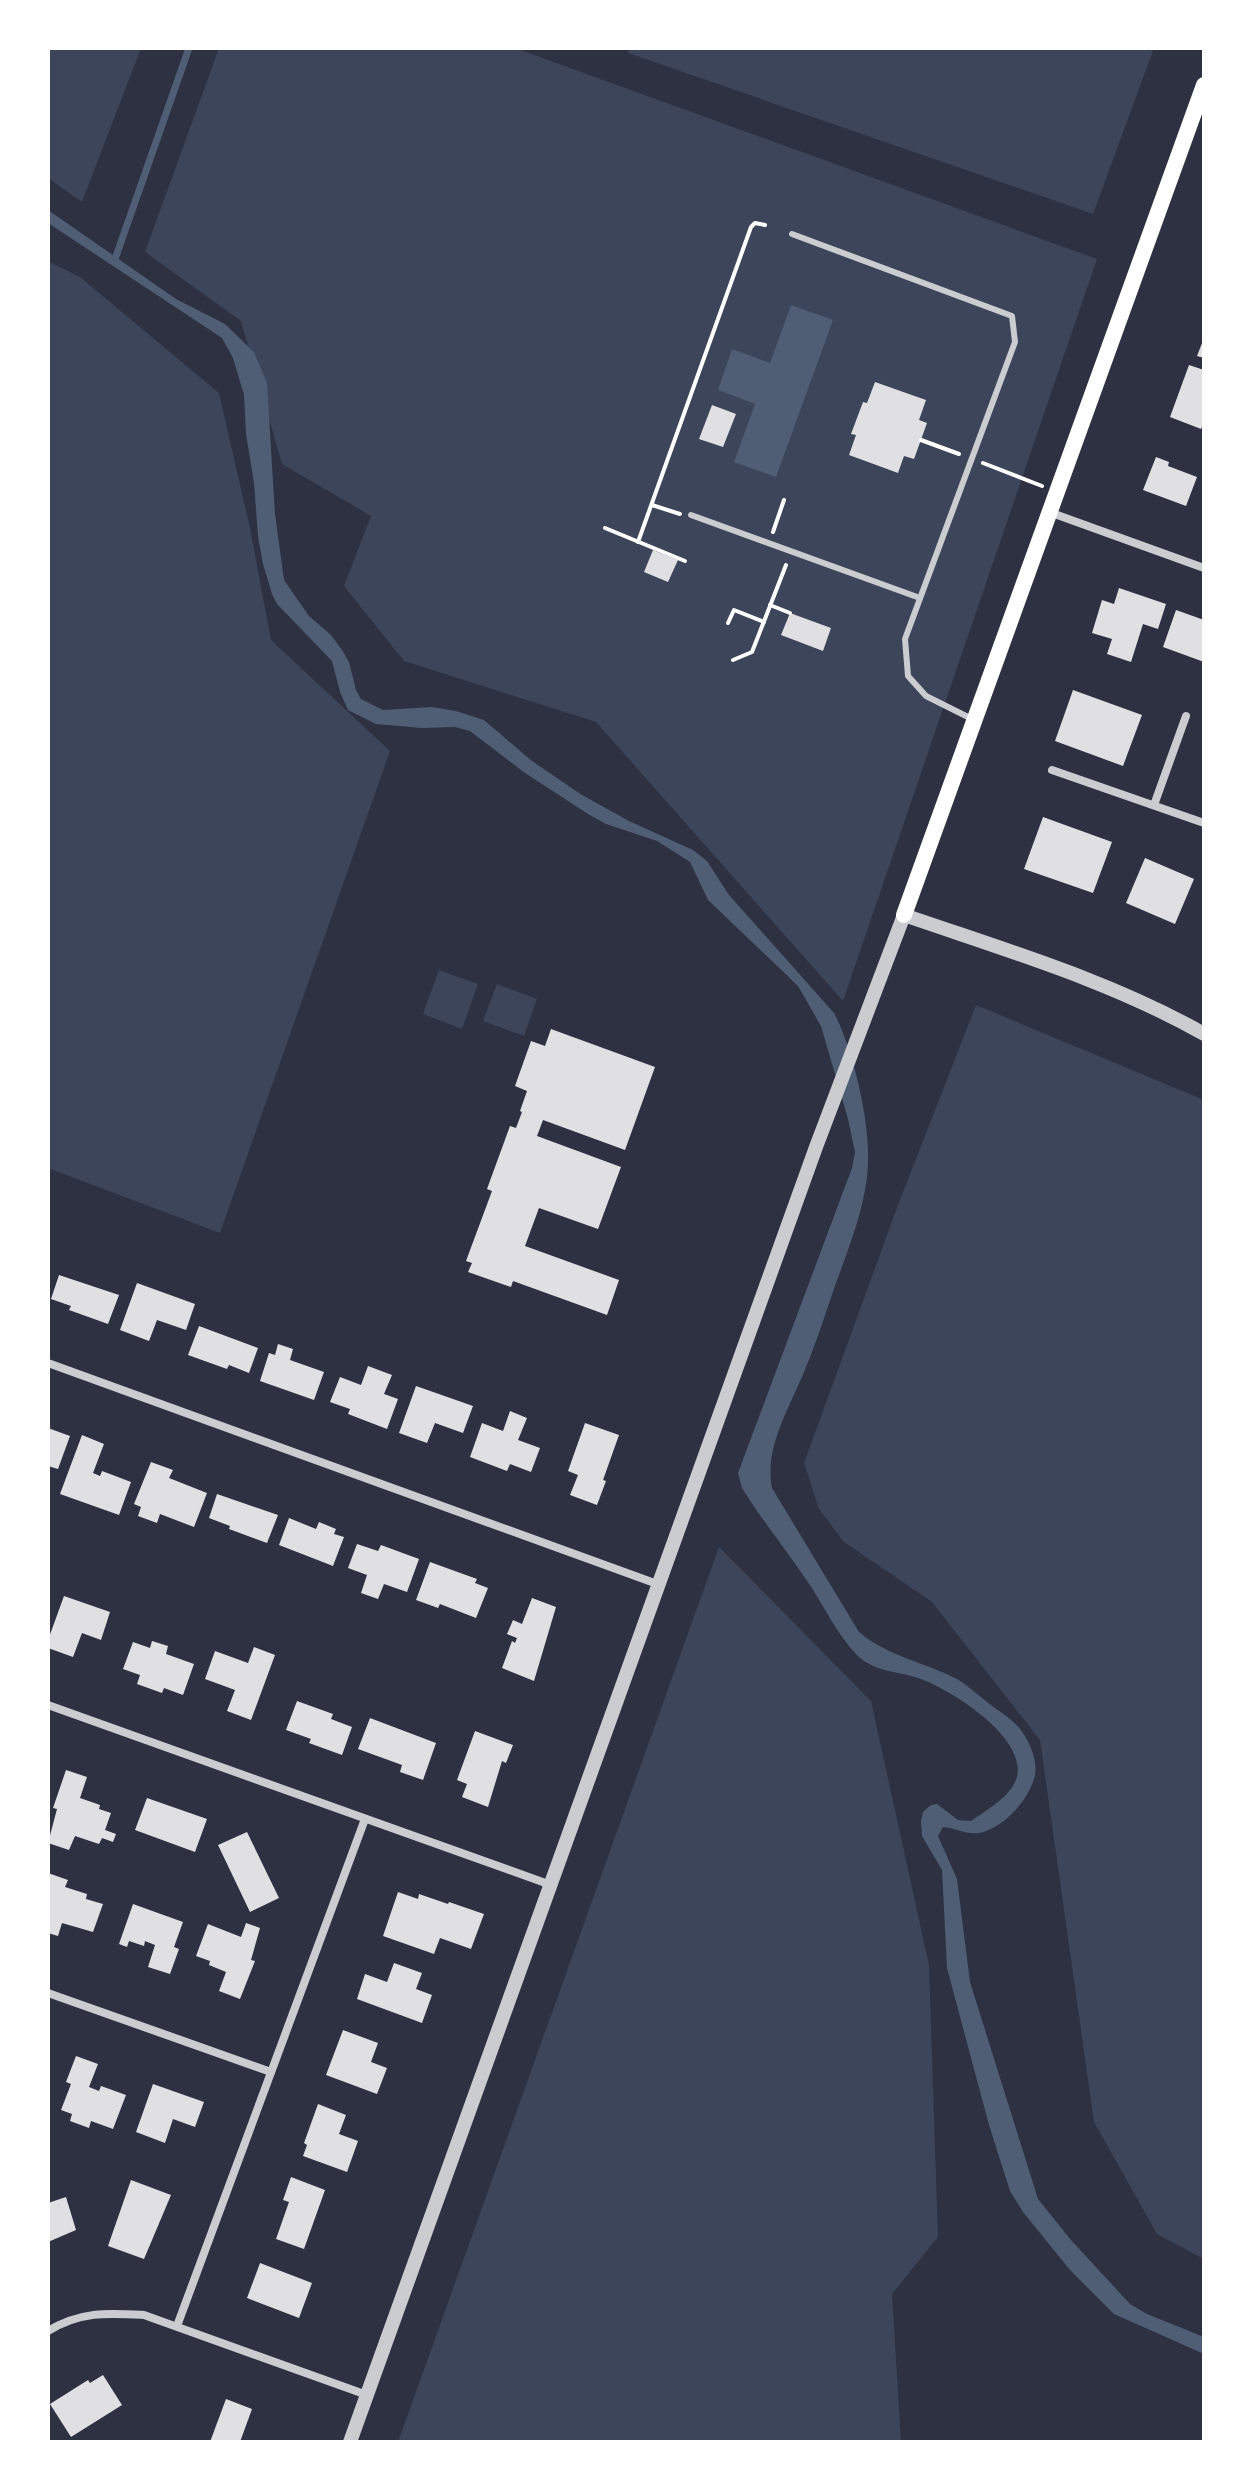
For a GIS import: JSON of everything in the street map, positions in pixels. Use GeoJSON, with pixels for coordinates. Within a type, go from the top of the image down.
{"type":"FeatureCollection","features":[{"type":"Feature","properties":{"kind":"main road"},"geometry":{"type":"LineString","coordinates":[[904,915],[1204,85]]}},
{"type":"Feature","properties":{"kind":"street"},"geometry":{"type":"LineString","coordinates":[[1049,512],[1204,568]]}},
{"type":"Feature","properties":{"kind":"street"},"geometry":{"type":"LineString","coordinates":[[1154,805],[1186,716]]}},
{"type":"Feature","properties":{"kind":"street"},"geometry":{"type":"LineString","coordinates":[[1052,770],[1204,823]]}},
{"type":"Feature","properties":{"kind":"street"},"geometry":{"type":"LineString","coordinates":[[350,2442],[661,1585],[816,1147],[904,915],[1131,997],[1204,1034]]}},
{"type":"Feature","properties":{"kind":"street"},"geometry":{"type":"LineString","coordinates":[[48,1363],[661,1585]]}},
{"type":"Feature","properties":{"kind":"street"},"geometry":{"type":"LineString","coordinates":[[48,1705],[551,1885]]}},
{"type":"Feature","properties":{"kind":"street"},"geometry":{"type":"LineString","coordinates":[[177,2326],[365,1819]]}},
{"type":"Feature","properties":{"kind":"street"},"geometry":{"type":"LineString","coordinates":[[48,1993],[271,2072]]}},
{"type":"Feature","properties":{"kind":"street"},"geometry":{"type":"LineString","coordinates":[[48,2331],[85,2316],[115,2312],[144,2315],[367,2395]]}},
{"type":"Feature","properties":{"kind":"lane"},"geometry":{"type":"LineString","coordinates":[[792,234],[1012,316],[1015,342],[905,639],[908,676],[926,696],[974,720]]}},
{"type":"Feature","properties":{"kind":"lane"},"geometry":{"type":"LineString","coordinates":[[691,515],[920,598]]}},
{"type":"Feature","properties":{"kind":"path"},"geometry":{"type":"LineString","coordinates":[[638,542],[751,227],[755,223],[765,225]]}},
{"type":"Feature","properties":{"kind":"path"},"geometry":{"type":"LineString","coordinates":[[921,440],[1057,491]]}},
{"type":"Feature","properties":{"kind":"path"},"geometry":{"type":"LineString","coordinates":[[770,543],[784,500]]}},
{"type":"Feature","properties":{"kind":"path"},"geometry":{"type":"LineString","coordinates":[[652,505],[691,515]]}},
{"type":"Feature","properties":{"kind":"path"},"geometry":{"type":"LineString","coordinates":[[605,528],[685,561]]}},
{"type":"Feature","properties":{"kind":"path"},"geometry":{"type":"LineString","coordinates":[[733,660],[752,652],[792,551]]}},
{"type":"Feature","properties":{"kind":"path"},"geometry":{"type":"LineString","coordinates":[[770,605],[790,613]]}},
{"type":"Feature","properties":{"kind":"path"},"geometry":{"type":"LineString","coordinates":[[728,623],[734,610],[764,622]]}},
{"type":"Feature","properties":{"kind":"shaded area"},"geometry":{"type":"Polygon","coordinates":[[[48,48],[141,48],[82,202],[48,178],[48,48]]]}},
{"type":"Feature","properties":{"kind":"shaded area"},"geometry":{"type":"Polygon","coordinates":[[[219,48],[515,48],[1097,259],[843,1001],[596,722],[404,661],[344,586],[371,516],[282,464],[241,321],[145,252],[219,48]]]}},
{"type":"Feature","properties":{"kind":"shaded area"},"geometry":{"type":"Polygon","coordinates":[[[629,48],[1154,48],[1093,214],[628,53],[629,48]]]}},
{"type":"Feature","properties":{"kind":"shaded area"},"geometry":{"type":"Polygon","coordinates":[[[48,210],[176,299],[225,324],[254,352],[267,383],[275,514],[284,580],[309,616],[331,635],[342,650],[361,699],[383,710],[432,707],[484,720],[532,761],[582,795],[629,821],[693,850],[707,861],[729,895],[834,1013],[854,1065],[863,1106],[868,1145],[867,1178],[851,1241],[775,1443],[770,1473],[772,1488],[859,1632],[881,1647],[961,1682],[1012,1721],[1029,1743],[1035,1761],[1034,1779],[1013,1813],[997,1826],[979,1833],[943,1827],[938,1836],[957,1879],[970,1982],[1038,2199],[1130,2304],[1204,2337],[1204,2354],[1114,2314],[1070,2270],[1010,2191],[989,2125],[947,1968],[942,1870],[922,1836],[921,1821],[923,1812],[931,1805],[937,1804],[958,1820],[971,1821],[994,1805],[1013,1786],[1018,1770],[1014,1753],[988,1720],[950,1694],[918,1678],[878,1668],[856,1654],[742,1488],[738,1473],[852,1168],[855,1152],[821,1026],[798,986],[708,900],[690,862],[657,841],[606,824],[588,814],[525,773],[470,731],[455,727],[376,724],[348,710],[332,661],[277,604],[272,594],[258,536],[244,395],[233,358],[222,338],[48,223],[48,210]]]}},
{"type":"Feature","properties":{"kind":"shaded area"},"geometry":{"type":"Polygon","coordinates":[[[48,261],[80,277],[219,393],[250,528],[271,640],[390,751],[220,1233],[48,1168],[48,261]]]}},
{"type":"Feature","properties":{"kind":"shaded area"},"geometry":{"type":"Polygon","coordinates":[[[791,305],[833,320],[776,477],[734,462],[755,404],[718,390],[732,349],[770,363],[791,305]]]}},
{"type":"Feature","properties":{"kind":"shaded area"},"geometry":{"type":"Polygon","coordinates":[[[439,970],[478,984],[462,1029],[423,1014],[439,970]]]}},
{"type":"Feature","properties":{"kind":"shaded area"},"geometry":{"type":"Polygon","coordinates":[[[497,984],[537,999],[524,1036],[483,1021],[497,984]]]}},
{"type":"Feature","properties":{"kind":"shaded area"},"geometry":{"type":"Polygon","coordinates":[[[976,1005],[1204,1100],[1204,2259],[1157,2234],[1094,2122],[1040,1740],[932,1602],[844,1542],[819,1509],[804,1463],[898,1205],[976,1005]]]}},
{"type":"Feature","properties":{"kind":"shaded area"},"geometry":{"type":"Polygon","coordinates":[[[719,1547],[871,1701],[929,1965],[938,2237],[892,2294],[901,2442],[398,2442],[719,1547]]]}},
{"type":"Feature","properties":{"kind":"building"},"geometry":{"type":"Polygon","coordinates":[[[1204,338],[1204,358],[1197,356],[1204,338]]]}},
{"type":"Feature","properties":{"kind":"building"},"geometry":{"type":"Polygon","coordinates":[[[1189,365],[1204,370],[1204,422],[1201,429],[1170,417],[1189,365]]]}},
{"type":"Feature","properties":{"kind":"building"},"geometry":{"type":"Polygon","coordinates":[[[875,382],[926,400],[919,420],[927,423],[914,459],[904,456],[898,473],[849,455],[856,435],[851,434],[863,402],[867,403],[875,382]]]}},
{"type":"Feature","properties":{"kind":"building"},"geometry":{"type":"Polygon","coordinates":[[[712,405],[736,414],[723,447],[699,439],[712,405]]]}},
{"type":"Feature","properties":{"kind":"building"},"geometry":{"type":"Polygon","coordinates":[[[1156,457],[1169,462],[1168,466],[1197,477],[1186,506],[1143,490],[1156,457]]]}},
{"type":"Feature","properties":{"kind":"building"},"geometry":{"type":"Polygon","coordinates":[[[653,550],[678,560],[668,582],[644,572],[653,550]]]}},
{"type":"Feature","properties":{"kind":"building"},"geometry":{"type":"Polygon","coordinates":[[[1119,588],[1166,604],[1158,629],[1143,624],[1131,662],[1107,654],[1112,639],[1092,633],[1102,600],[1114,604],[1119,588]]]}},
{"type":"Feature","properties":{"kind":"building"},"geometry":{"type":"Polygon","coordinates":[[[1176,610],[1204,620],[1204,662],[1163,647],[1176,610]]]}},
{"type":"Feature","properties":{"kind":"building"},"geometry":{"type":"Polygon","coordinates":[[[790,613],[831,628],[823,651],[781,635],[790,613]]]}},
{"type":"Feature","properties":{"kind":"building"},"geometry":{"type":"Polygon","coordinates":[[[1073,690],[1142,715],[1123,766],[1055,741],[1073,690]]]}},
{"type":"Feature","properties":{"kind":"building"},"geometry":{"type":"Polygon","coordinates":[[[1043,817],[1112,842],[1093,893],[1024,869],[1043,817]]]}},
{"type":"Feature","properties":{"kind":"building"},"geometry":{"type":"Polygon","coordinates":[[[1145,858],[1194,879],[1175,924],[1126,903],[1145,858]]]}},
{"type":"Feature","properties":{"kind":"building"},"geometry":{"type":"Polygon","coordinates":[[[551,1029],[655,1067],[625,1150],[543,1120],[537,1136],[621,1167],[598,1229],[539,1208],[525,1246],[619,1280],[607,1315],[513,1281],[511,1287],[468,1272],[472,1263],[466,1261],[492,1191],[487,1189],[510,1126],[516,1128],[522,1112],[527,1091],[515,1086],[531,1041],[545,1046],[551,1029]]]}},
{"type":"Feature","properties":{"kind":"building"},"geometry":{"type":"Polygon","coordinates":[[[59,1275],[119,1295],[108,1324],[69,1310],[71,1306],[51,1299],[59,1275]]]}},
{"type":"Feature","properties":{"kind":"building"},"geometry":{"type":"Polygon","coordinates":[[[137,1283],[195,1304],[186,1330],[157,1320],[149,1341],[120,1330],[137,1283]]]}},
{"type":"Feature","properties":{"kind":"building"},"geometry":{"type":"Polygon","coordinates":[[[199,1326],[258,1348],[249,1373],[188,1355],[199,1326]]]}},
{"type":"Feature","properties":{"kind":"building"},"geometry":{"type":"Polygon","coordinates":[[[278,1344],[293,1349],[290,1360],[324,1372],[314,1400],[260,1381],[269,1353],[275,1355],[278,1344]]]}},
{"type":"Feature","properties":{"kind":"building"},"geometry":{"type":"Polygon","coordinates":[[[368,1366],[392,1375],[384,1394],[398,1399],[387,1429],[348,1414],[350,1409],[330,1402],[340,1377],[361,1385],[368,1366]]]}},
{"type":"Feature","properties":{"kind":"building"},"geometry":{"type":"Polygon","coordinates":[[[416,1386],[473,1406],[463,1433],[435,1423],[427,1443],[399,1433],[416,1386]]]}},
{"type":"Feature","properties":{"kind":"building"},"geometry":{"type":"Polygon","coordinates":[[[510,1411],[527,1418],[518,1440],[540,1448],[531,1472],[510,1464],[507,1471],[470,1457],[482,1423],[503,1431],[510,1411]]]}},
{"type":"Feature","properties":{"kind":"building"},"geometry":{"type":"Polygon","coordinates":[[[585,1423],[619,1435],[597,1505],[570,1495],[578,1475],[568,1471],[585,1423]]]}},
{"type":"Feature","properties":{"kind":"building"},"geometry":{"type":"Polygon","coordinates":[[[48,1428],[70,1436],[58,1469],[48,1466],[48,1428]]]}},
{"type":"Feature","properties":{"kind":"building"},"geometry":{"type":"Polygon","coordinates":[[[82,1435],[104,1444],[93,1473],[100,1476],[102,1471],[131,1482],[119,1515],[60,1494],[82,1435]]]}},
{"type":"Feature","properties":{"kind":"building"},"geometry":{"type":"Polygon","coordinates":[[[151,1462],[173,1470],[169,1478],[207,1493],[194,1527],[160,1514],[157,1523],[138,1516],[141,1507],[134,1504],[151,1462]]]}},
{"type":"Feature","properties":{"kind":"building"},"geometry":{"type":"Polygon","coordinates":[[[217,1494],[278,1515],[267,1543],[209,1518],[217,1494]]]}},
{"type":"Feature","properties":{"kind":"building"},"geometry":{"type":"Polygon","coordinates":[[[289,1518],[316,1529],[319,1522],[336,1529],[334,1534],[344,1537],[333,1566],[279,1545],[289,1518]]]}},
{"type":"Feature","properties":{"kind":"building"},"geometry":{"type":"Polygon","coordinates":[[[357,1544],[378,1551],[381,1545],[419,1559],[407,1592],[384,1584],[378,1599],[361,1593],[367,1575],[348,1568],[357,1544]]]}},
{"type":"Feature","properties":{"kind":"building"},"geometry":{"type":"Polygon","coordinates":[[[430,1562],[477,1579],[475,1583],[488,1588],[476,1618],[440,1604],[438,1608],[416,1600],[430,1562]]]}},
{"type":"Feature","properties":{"kind":"building"},"geometry":{"type":"Polygon","coordinates":[[[64,1596],[110,1612],[101,1640],[82,1633],[73,1657],[48,1648],[64,1596]]]}},
{"type":"Feature","properties":{"kind":"building"},"geometry":{"type":"Polygon","coordinates":[[[532,1598],[556,1607],[534,1681],[502,1668],[512,1641],[515,1643],[517,1638],[507,1634],[513,1620],[522,1624],[532,1598]]]}},
{"type":"Feature","properties":{"kind":"building"},"geometry":{"type":"Polygon","coordinates":[[[152,1641],[168,1646],[166,1654],[194,1664],[183,1695],[164,1688],[162,1693],[137,1684],[140,1675],[123,1669],[133,1642],[150,1648],[152,1641]]]}},
{"type":"Feature","properties":{"kind":"building"},"geometry":{"type":"Polygon","coordinates":[[[254,1647],[275,1655],[251,1720],[227,1711],[235,1690],[205,1679],[215,1651],[248,1663],[254,1647]]]}},
{"type":"Feature","properties":{"kind":"building"},"geometry":{"type":"Polygon","coordinates":[[[297,1701],[333,1714],[331,1719],[352,1727],[342,1755],[309,1743],[311,1739],[286,1730],[297,1701]]]}},
{"type":"Feature","properties":{"kind":"building"},"geometry":{"type":"Polygon","coordinates":[[[370,1718],[436,1743],[423,1780],[400,1772],[402,1765],[358,1749],[370,1718]]]}},
{"type":"Feature","properties":{"kind":"building"},"geometry":{"type":"Polygon","coordinates":[[[475,1731],[513,1745],[506,1763],[502,1761],[488,1807],[462,1797],[467,1784],[457,1780],[475,1731]]]}},
{"type":"Feature","properties":{"kind":"building"},"geometry":{"type":"Polygon","coordinates":[[[66,1770],[87,1777],[80,1798],[100,1805],[99,1809],[111,1813],[105,1830],[116,1834],[113,1842],[102,1838],[99,1844],[75,1836],[69,1850],[48,1843],[57,1809],[53,1808],[66,1770]]]}},
{"type":"Feature","properties":{"kind":"building"},"geometry":{"type":"Polygon","coordinates":[[[147,1798],[207,1819],[195,1852],[135,1830],[147,1798]]]}},
{"type":"Feature","properties":{"kind":"building"},"geometry":{"type":"Polygon","coordinates":[[[247,1832],[279,1898],[250,1912],[218,1845],[247,1832]]]}},
{"type":"Feature","properties":{"kind":"building"},"geometry":{"type":"Polygon","coordinates":[[[48,1873],[68,1880],[65,1887],[87,1894],[86,1899],[103,1904],[93,1932],[62,1923],[58,1936],[48,1933],[48,1873]]]}},
{"type":"Feature","properties":{"kind":"building"},"geometry":{"type":"Polygon","coordinates":[[[398,1892],[418,1899],[419,1894],[484,1914],[471,1949],[440,1938],[434,1954],[383,1936],[398,1892]]]}},
{"type":"Feature","properties":{"kind":"building"},"geometry":{"type":"Polygon","coordinates":[[[133,1904],[183,1922],[174,1947],[179,1949],[170,1974],[148,1967],[155,1945],[145,1941],[144,1946],[129,1941],[127,1947],[119,1944],[133,1904]]]}},
{"type":"Feature","properties":{"kind":"building"},"geometry":{"type":"Polygon","coordinates":[[[246,1923],[260,1928],[251,1960],[255,1961],[240,1999],[219,1991],[226,1972],[196,1956],[208,1924],[241,1937],[246,1923]]]}},
{"type":"Feature","properties":{"kind":"building"},"geometry":{"type":"Polygon","coordinates":[[[394,1963],[422,1973],[416,1989],[432,1995],[422,2023],[357,1999],[365,1974],[387,1982],[394,1963]]]}},
{"type":"Feature","properties":{"kind":"building"},"geometry":{"type":"Polygon","coordinates":[[[343,2030],[378,2043],[371,2062],[387,2068],[377,2094],[326,2075],[343,2030]]]}},
{"type":"Feature","properties":{"kind":"building"},"geometry":{"type":"Polygon","coordinates":[[[76,2056],[98,2064],[89,2087],[99,2091],[101,2086],[126,2095],[113,2129],[91,2121],[89,2128],[70,2121],[72,2114],[61,2110],[71,2084],[66,2082],[76,2056]]]}},
{"type":"Feature","properties":{"kind":"building"},"geometry":{"type":"Polygon","coordinates":[[[153,2084],[204,2102],[195,2127],[173,2119],[165,2143],[136,2132],[153,2084]]]}},
{"type":"Feature","properties":{"kind":"building"},"geometry":{"type":"Polygon","coordinates":[[[318,2104],[346,2115],[339,2134],[358,2141],[347,2172],[303,2156],[307,2145],[304,2143],[318,2104]]]}},
{"type":"Feature","properties":{"kind":"building"},"geometry":{"type":"Polygon","coordinates":[[[291,2177],[325,2190],[304,2249],[276,2239],[289,2202],[283,2200],[291,2177]]]}},
{"type":"Feature","properties":{"kind":"building"},"geometry":{"type":"Polygon","coordinates":[[[131,2180],[171,2195],[144,2259],[108,2246],[131,2180]]]}},
{"type":"Feature","properties":{"kind":"building"},"geometry":{"type":"Polygon","coordinates":[[[66,2197],[76,2230],[48,2242],[48,2203],[66,2197]]]}},
{"type":"Feature","properties":{"kind":"building"},"geometry":{"type":"Polygon","coordinates":[[[260,2263],[312,2283],[299,2318],[247,2298],[260,2263]]]}},
{"type":"Feature","properties":{"kind":"building"},"geometry":{"type":"Polygon","coordinates":[[[103,2375],[122,2405],[71,2437],[50,2404],[88,2380],[90,2383],[103,2375]]]}},
{"type":"Feature","properties":{"kind":"building"},"geometry":{"type":"Polygon","coordinates":[[[226,2399],[252,2409],[240,2442],[210,2442],[226,2399]]]}},
{"type":"Feature","properties":{"kind":"waterway"},"geometry":{"type":"LineString","coordinates":[[114,262],[189,48]]}}]}
